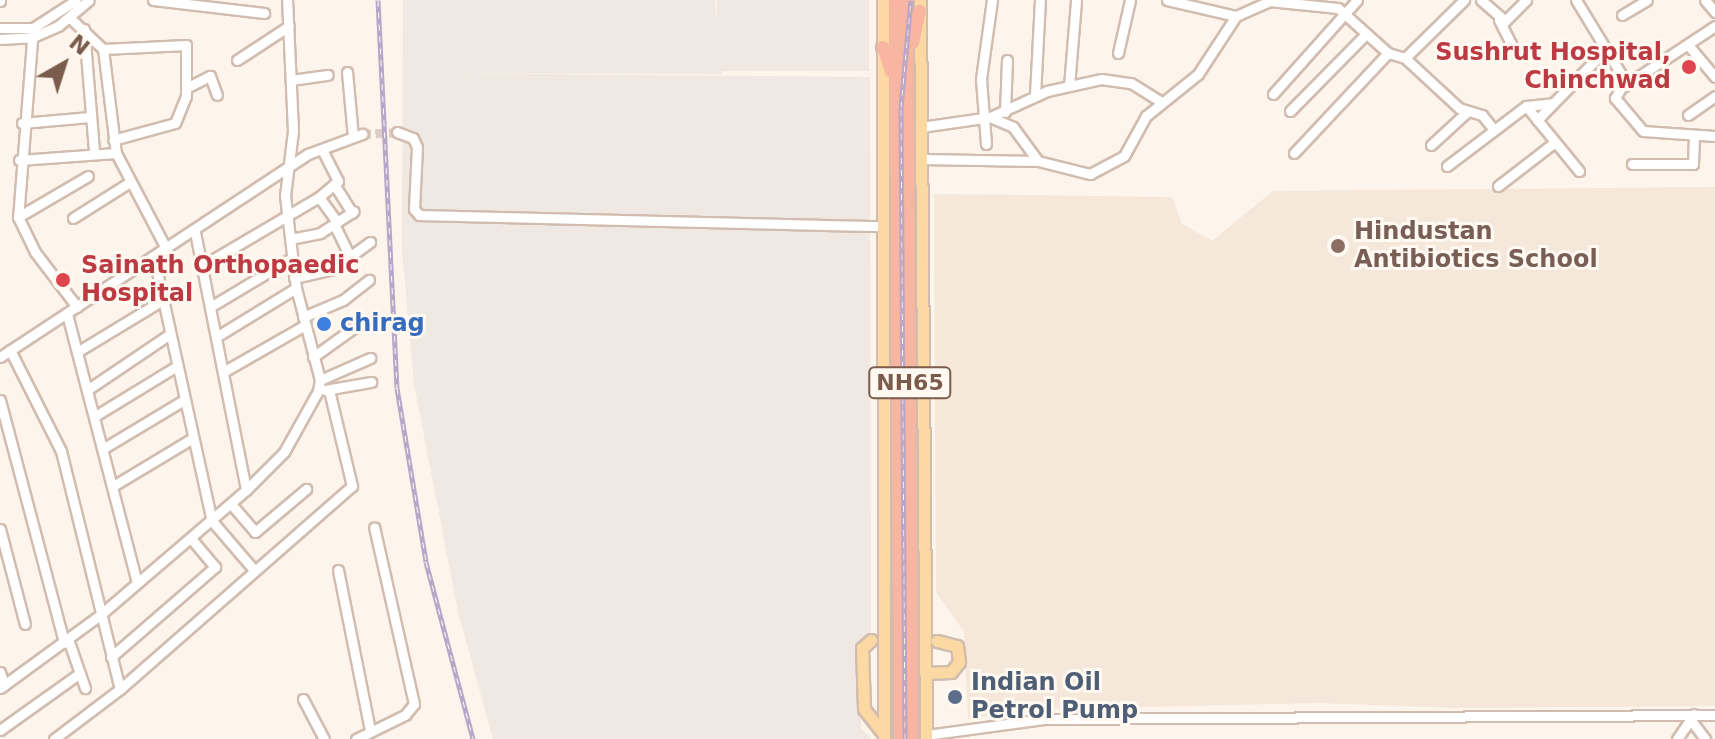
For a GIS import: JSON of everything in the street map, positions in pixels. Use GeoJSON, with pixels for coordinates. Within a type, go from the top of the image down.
{"type":"FeatureCollection","features":[{"type":"Feature","properties":{"kind":"highway","name":"NH65"},"geometry":{"type":"LineString","coordinates":[[895,0],[906,701],[912,739]]}},
{"type":"Feature","properties":{"kind":"highway","name":"NH65"},"geometry":{"type":"LineString","coordinates":[[900,739],[906,701],[907,0]]}},
{"type":"Feature","properties":{"kind":"highway"},"geometry":{"type":"LineString","coordinates":[[908,65],[920,5]]}},
{"type":"Feature","properties":{"kind":"highway"},"geometry":{"type":"LineString","coordinates":[[883,47],[896,86]]}},
{"type":"Feature","properties":{"kind":"main road"},"geometry":{"type":"LineString","coordinates":[[883,0],[884,736]]}},
{"type":"Feature","properties":{"kind":"main road"},"geometry":{"type":"LineString","coordinates":[[920,5],[926,737]]}},
{"type":"Feature","properties":{"kind":"main road"},"geometry":{"type":"LineString","coordinates":[[871,640],[862,648],[864,709],[884,736]]}},
{"type":"Feature","properties":{"kind":"main road"},"geometry":{"type":"LineString","coordinates":[[925,673],[951,672],[959,662],[957,646],[937,641]]}},
{"type":"Feature","properties":{"kind":"street"},"geometry":{"type":"LineString","coordinates":[[0,28],[33,32],[76,0]]}},
{"type":"Feature","properties":{"kind":"street"},"geometry":{"type":"LineString","coordinates":[[0,39],[33,32],[69,17],[89,0]]}},
{"type":"Feature","properties":{"kind":"street"},"geometry":{"type":"LineString","coordinates":[[153,0],[264,13]]}},
{"type":"Feature","properties":{"kind":"street"},"geometry":{"type":"LineString","coordinates":[[0,672],[2,686],[100,615],[212,521],[284,452],[318,391],[320,380],[295,283],[287,219],[291,80],[287,0]]}},
{"type":"Feature","properties":{"kind":"street"},"geometry":{"type":"LineString","coordinates":[[986,144],[987,117],[981,79],[992,0]]}},
{"type":"Feature","properties":{"kind":"street"},"geometry":{"type":"LineString","coordinates":[[1035,95],[1040,0]]}},
{"type":"Feature","properties":{"kind":"street"},"geometry":{"type":"LineString","coordinates":[[1069,86],[1076,0]]}},
{"type":"Feature","properties":{"kind":"street"},"geometry":{"type":"LineString","coordinates":[[1118,53],[1130,0]]}},
{"type":"Feature","properties":{"kind":"street"},"geometry":{"type":"LineString","coordinates":[[1167,0],[1236,16]]}},
{"type":"Feature","properties":{"kind":"street"},"geometry":{"type":"LineString","coordinates":[[1273,94],[1357,0]]}},
{"type":"Feature","properties":{"kind":"street"},"geometry":{"type":"LineString","coordinates":[[1405,58],[1464,0]]}},
{"type":"Feature","properties":{"kind":"street"},"geometry":{"type":"LineString","coordinates":[[1481,0],[1499,20],[1512,45]]}},
{"type":"Feature","properties":{"kind":"street"},"geometry":{"type":"LineString","coordinates":[[1499,20],[1505,21],[1526,0]]}},
{"type":"Feature","properties":{"kind":"street"},"geometry":{"type":"LineString","coordinates":[[1576,0],[1627,84]]}},
{"type":"Feature","properties":{"kind":"street"},"geometry":{"type":"LineString","coordinates":[[1622,15],[1647,0]]}},
{"type":"Feature","properties":{"kind":"street"},"geometry":{"type":"LineString","coordinates":[[1705,0],[1715,12]]}},
{"type":"Feature","properties":{"kind":"street"},"geometry":{"type":"LineString","coordinates":[[921,159],[1038,161],[1090,174],[1124,156],[1146,116],[1198,74],[1236,16],[1269,1],[1331,3],[1388,53],[1405,58],[1468,111],[1482,115],[1494,130]]}},
{"type":"Feature","properties":{"kind":"street"},"geometry":{"type":"LineString","coordinates":[[69,17],[103,49],[116,153],[167,250]]}},
{"type":"Feature","properties":{"kind":"street"},"geometry":{"type":"LineString","coordinates":[[237,60],[289,26]]}},
{"type":"Feature","properties":{"kind":"street"},"geometry":{"type":"LineString","coordinates":[[1715,26],[1627,84],[1615,98],[1639,128],[1715,136]]}},
{"type":"Feature","properties":{"kind":"street"},"geometry":{"type":"LineString","coordinates":[[84,29],[94,151]]}},
{"type":"Feature","properties":{"kind":"street"},"geometry":{"type":"LineString","coordinates":[[33,32],[22,123],[18,217],[35,252],[77,307]]}},
{"type":"Feature","properties":{"kind":"street"},"geometry":{"type":"LineString","coordinates":[[1290,111],[1366,34]]}},
{"type":"Feature","properties":{"kind":"street"},"geometry":{"type":"LineString","coordinates":[[103,49],[186,45],[186,88],[175,123],[113,140]]}},
{"type":"Feature","properties":{"kind":"street"},"geometry":{"type":"LineString","coordinates":[[1688,45],[1715,77]]}},
{"type":"Feature","properties":{"kind":"street"},"geometry":{"type":"LineString","coordinates":[[1537,120],[1605,50]]}},
{"type":"Feature","properties":{"kind":"street"},"geometry":{"type":"LineString","coordinates":[[1294,153],[1388,53]]}},
{"type":"Feature","properties":{"kind":"street"},"geometry":{"type":"LineString","coordinates":[[1005,112],[1007,60]]}},
{"type":"Feature","properties":{"kind":"street"},"geometry":{"type":"LineString","coordinates":[[0,357],[289,169],[322,150],[358,136],[347,72]]}},
{"type":"Feature","properties":{"kind":"street"},"geometry":{"type":"LineString","coordinates":[[186,88],[214,73],[217,95]]}},
{"type":"Feature","properties":{"kind":"street"},"geometry":{"type":"LineString","coordinates":[[291,80],[328,75]]}},
{"type":"Feature","properties":{"kind":"street"},"geometry":{"type":"LineString","coordinates":[[921,127],[987,117],[1005,112],[1035,95],[1069,86],[1120,80],[1161,102]]}},
{"type":"Feature","properties":{"kind":"street"},"geometry":{"type":"LineString","coordinates":[[1688,115],[1715,96]]}},
{"type":"Feature","properties":{"kind":"street"},"geometry":{"type":"LineString","coordinates":[[1447,166],[1526,106],[1553,103]]}},
{"type":"Feature","properties":{"kind":"street"},"geometry":{"type":"LineString","coordinates":[[1526,106],[1579,171]]}},
{"type":"Feature","properties":{"kind":"street"},"geometry":{"type":"LineString","coordinates":[[1431,145],[1468,111]]}},
{"type":"Feature","properties":{"kind":"street"},"geometry":{"type":"LineString","coordinates":[[22,123],[90,117]]}},
{"type":"Feature","properties":{"kind":"street"},"geometry":{"type":"LineString","coordinates":[[987,117],[1013,127],[1038,161]]}},
{"type":"Feature","properties":{"kind":"street"},"geometry":{"type":"LineString","coordinates":[[397,132],[413,138],[417,147],[414,209],[419,215],[883,226]]}},
{"type":"Feature","properties":{"kind":"street"},"geometry":{"type":"LineString","coordinates":[[1632,164],[1693,164],[1694,135]]}},
{"type":"Feature","properties":{"kind":"street"},"geometry":{"type":"LineString","coordinates":[[1498,186],[1555,142]]}},
{"type":"Feature","properties":{"kind":"street"},"geometry":{"type":"LineString","coordinates":[[202,266],[287,219],[338,181],[322,150]]}},
{"type":"Feature","properties":{"kind":"street"},"geometry":{"type":"LineString","coordinates":[[19,160],[94,151],[116,153]]}},
{"type":"Feature","properties":{"kind":"street"},"geometry":{"type":"LineString","coordinates":[[18,217],[88,176]]}},
{"type":"Feature","properties":{"kind":"street"},"geometry":{"type":"LineString","coordinates":[[73,218],[130,182]]}},
{"type":"Feature","properties":{"kind":"street"},"geometry":{"type":"LineString","coordinates":[[290,239],[320,233],[353,212],[334,184]]}},
{"type":"Feature","properties":{"kind":"street"},"geometry":{"type":"LineString","coordinates":[[319,197],[350,257]]}},
{"type":"Feature","properties":{"kind":"street"},"geometry":{"type":"LineString","coordinates":[[195,232],[246,490]]}},
{"type":"Feature","properties":{"kind":"street"},"geometry":{"type":"LineString","coordinates":[[216,337],[295,283],[314,278],[370,242]]}},
{"type":"Feature","properties":{"kind":"street"},"geometry":{"type":"LineString","coordinates":[[154,258],[212,521],[254,570]]}},
{"type":"Feature","properties":{"kind":"street"},"geometry":{"type":"LineString","coordinates":[[210,307],[292,258]]}},
{"type":"Feature","properties":{"kind":"street"},"geometry":{"type":"LineString","coordinates":[[223,372],[343,300],[369,280]]}},
{"type":"Feature","properties":{"kind":"street"},"geometry":{"type":"LineString","coordinates":[[77,352],[163,300]]}},
{"type":"Feature","properties":{"kind":"street"},"geometry":{"type":"LineString","coordinates":[[67,314],[137,583]]}},
{"type":"Feature","properties":{"kind":"street"},"geometry":{"type":"LineString","coordinates":[[313,357],[359,324]]}},
{"type":"Feature","properties":{"kind":"street"},"geometry":{"type":"LineString","coordinates":[[87,390],[170,334]]}},
{"type":"Feature","properties":{"kind":"street"},"geometry":{"type":"LineString","coordinates":[[10,350],[61,451],[120,689]]}},
{"type":"Feature","properties":{"kind":"street"},"geometry":{"type":"LineString","coordinates":[[320,380],[370,358]]}},
{"type":"Feature","properties":{"kind":"street"},"geometry":{"type":"LineString","coordinates":[[95,416],[177,366]]}},
{"type":"Feature","properties":{"kind":"street"},"geometry":{"type":"LineString","coordinates":[[318,391],[371,382]]}},
{"type":"Feature","properties":{"kind":"street"},"geometry":{"type":"LineString","coordinates":[[54,739],[120,689],[352,486],[329,390]]}},
{"type":"Feature","properties":{"kind":"street"},"geometry":{"type":"LineString","coordinates":[[104,448],[184,400]]}},
{"type":"Feature","properties":{"kind":"street"},"geometry":{"type":"LineString","coordinates":[[1,406],[66,641],[85,688]]}},
{"type":"Feature","properties":{"kind":"street"},"geometry":{"type":"LineString","coordinates":[[113,486],[193,438]]}},
{"type":"Feature","properties":{"kind":"street"},"geometry":{"type":"LineString","coordinates":[[231,504],[255,532],[306,489]]}},
{"type":"Feature","properties":{"kind":"street"},"geometry":{"type":"LineString","coordinates":[[356,739],[410,712],[414,698],[374,527]]}},
{"type":"Feature","properties":{"kind":"street"},"geometry":{"type":"LineString","coordinates":[[0,529],[25,624]]}},
{"type":"Feature","properties":{"kind":"street"},"geometry":{"type":"LineString","coordinates":[[111,657],[215,567],[191,538]]}},
{"type":"Feature","properties":{"kind":"street"},"geometry":{"type":"LineString","coordinates":[[338,570],[370,730]]}},
{"type":"Feature","properties":{"kind":"street"},"geometry":{"type":"LineString","coordinates":[[6,739],[0,730],[80,673]]}},
{"type":"Feature","properties":{"kind":"street"},"geometry":{"type":"LineString","coordinates":[[303,699],[324,739]]}},
{"type":"Feature","properties":{"kind":"street"},"geometry":{"type":"LineString","coordinates":[[1683,736],[1692,716]]}},
{"type":"Feature","properties":{"kind":"street"},"geometry":{"type":"LineString","coordinates":[[1692,716],[1705,739]]}},
{"type":"Feature","properties":{"kind":"street"},"geometry":{"type":"LineString","coordinates":[[926,737],[1045,719],[1714,716]]}},
{"type":"Feature","properties":{"kind":"shaded area"},"geometry":{"type":"Polygon","coordinates":[[[403,0],[715,0],[722,74],[425,73],[870,77],[871,637],[859,645],[861,728],[872,739],[493,739],[458,612],[414,384],[402,250],[403,0]]]}},
{"type":"Feature","properties":{"kind":"shaded area"},"geometry":{"type":"Polygon","coordinates":[[[717,0],[869,0],[869,71],[717,71],[717,0]]]}},
{"type":"Feature","properties":{"kind":"shaded area"},"geometry":{"type":"Polygon","coordinates":[[[1715,187],[1715,706],[1456,708],[1320,703],[1046,709],[968,719],[964,632],[936,592],[934,194],[1172,197],[1182,224],[1212,241],[1273,191],[1715,187]]]}},
{"type":"Feature","properties":{"kind":"tunnel"},"geometry":{"type":"LineString","coordinates":[[362,134],[397,132]]}},
{"type":"Feature","properties":{"kind":"railway"},"geometry":{"type":"LineString","coordinates":[[378,0],[397,388],[426,562],[473,739]]}},
{"type":"Feature","properties":{"kind":"railway"},"geometry":{"type":"LineString","coordinates":[[905,739],[901,107],[911,0]]}},
{"type":"Feature","properties":{"kind":"place","name":"Sushrut Hospital, Chinchwad"},"geometry":{"type":"Point","coordinates":[1689,67]}},
{"type":"Feature","properties":{"kind":"place","name":"Hindustan Antibiotics School"},"geometry":{"type":"Point","coordinates":[1338,246]}},
{"type":"Feature","properties":{"kind":"place","name":"Sainath Orthopaedic Hospital"},"geometry":{"type":"Point","coordinates":[63,280]}},
{"type":"Feature","properties":{"kind":"place","name":"chirag"},"geometry":{"type":"Point","coordinates":[324,324]}},
{"type":"Feature","properties":{"kind":"place","name":"Indian Oil Petrol Pump"},"geometry":{"type":"Point","coordinates":[955,697]}}]}
